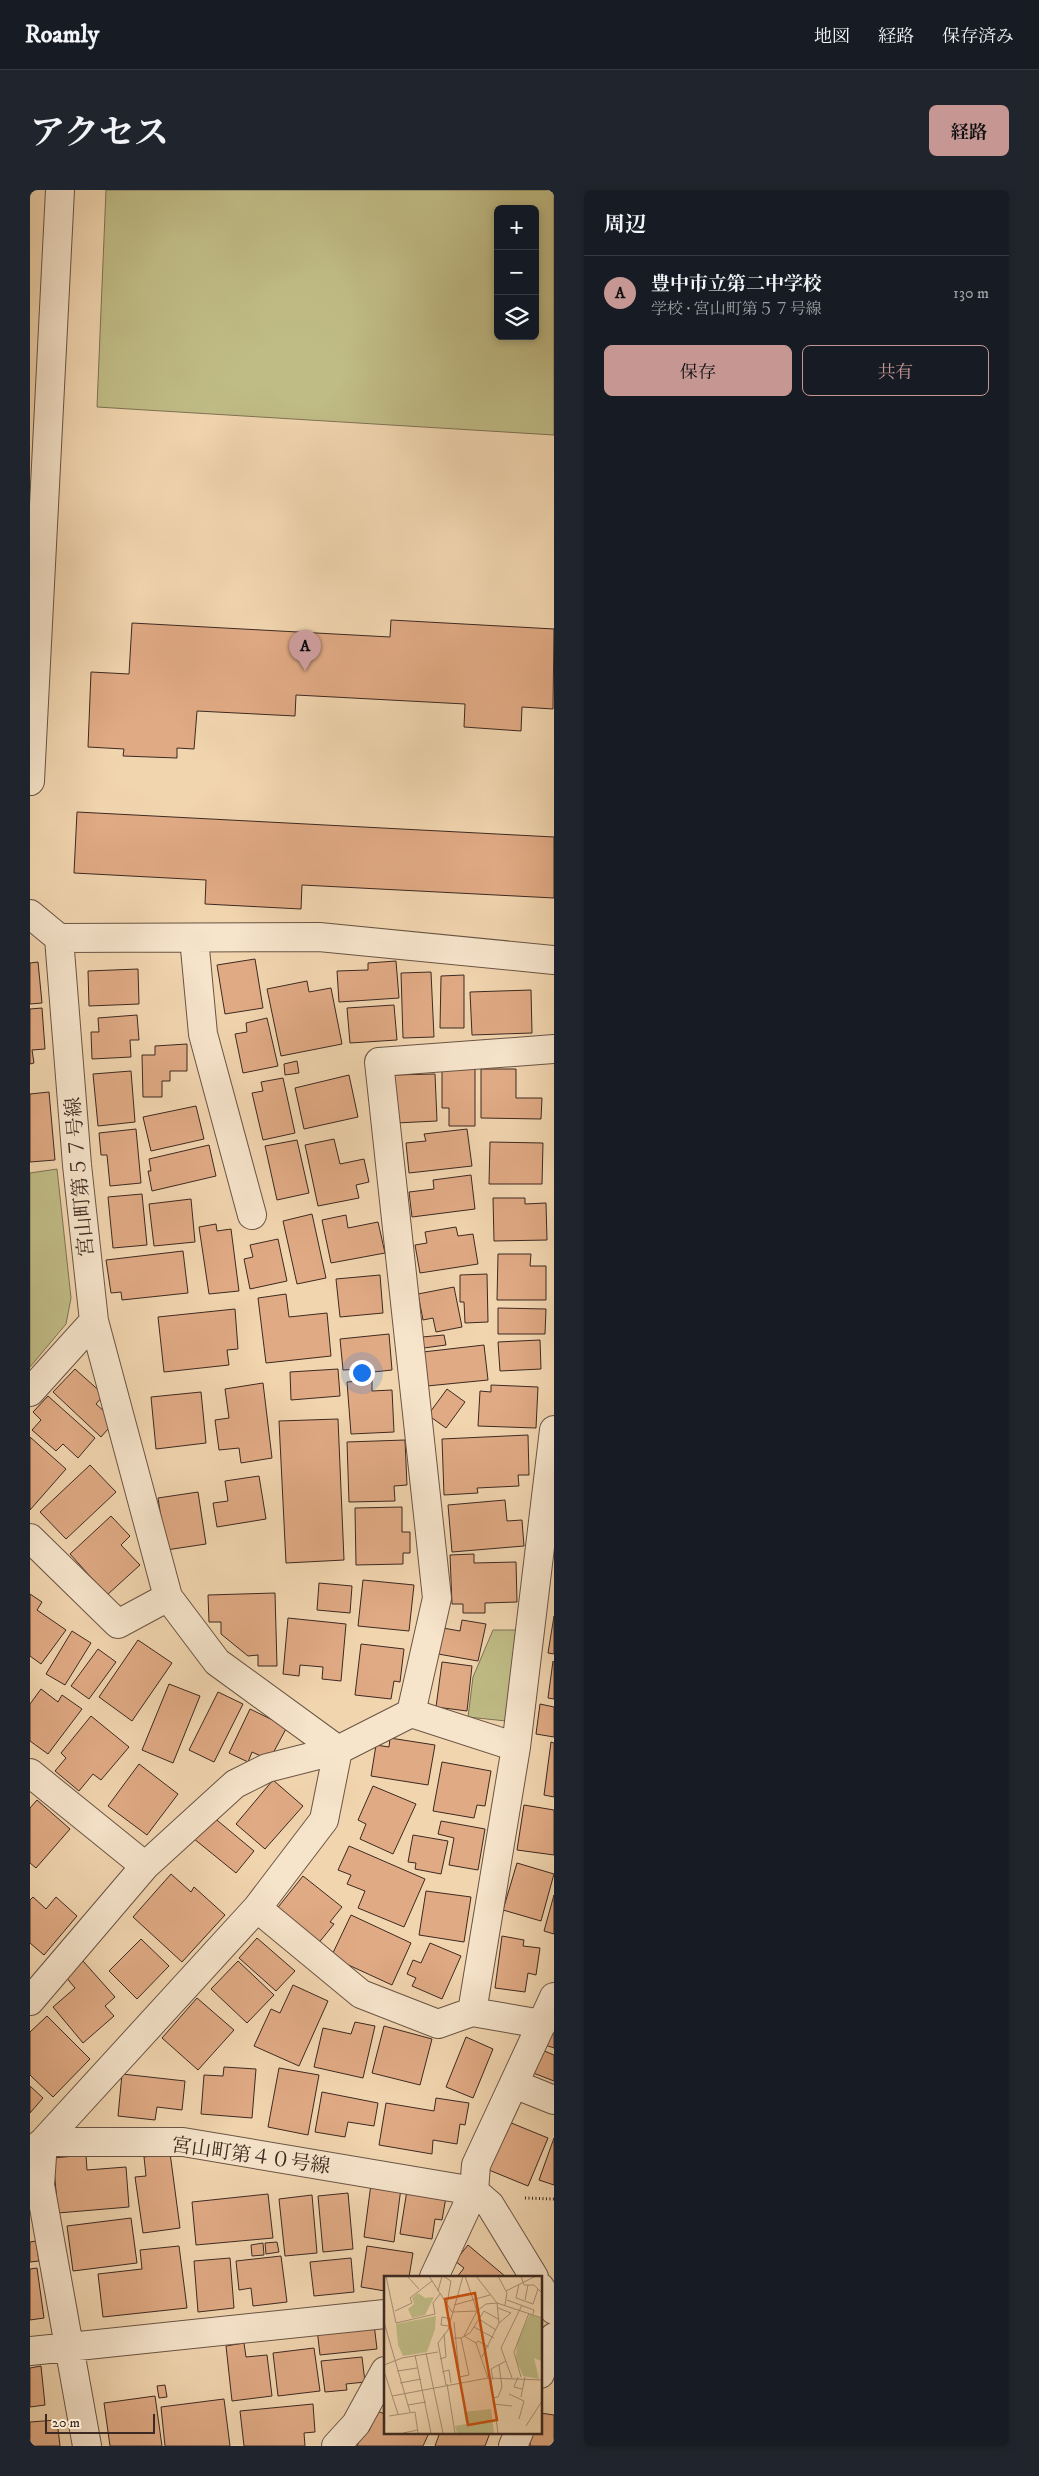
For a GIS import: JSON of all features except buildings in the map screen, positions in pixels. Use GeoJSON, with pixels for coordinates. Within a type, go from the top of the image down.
{"type":"FeatureCollection","features":[{"type":"Feature","properties":{"kind":"street"},"geometry":{"type":"LineString","coordinates":[[30,781],[41,375],[60,190]]}},
{"type":"Feature","properties":{"kind":"street"},"geometry":{"type":"LineString","coordinates":[[30,914],[59,938],[319,937],[554,960]]}},
{"type":"Feature","properties":{"kind":"street","name":"宮山町第５７号線"},"geometry":{"type":"LineString","coordinates":[[59,938],[77,1165],[94,1321],[168,1597]]}},
{"type":"Feature","properties":{"kind":"street"},"geometry":{"type":"LineString","coordinates":[[194,938],[203,1034],[252,1215]]}},
{"type":"Feature","properties":{"kind":"street"},"geometry":{"type":"LineString","coordinates":[[411,1714],[438,1598],[379,1062],[554,1049]]}},
{"type":"Feature","properties":{"kind":"street"},"geometry":{"type":"LineString","coordinates":[[31,1389],[94,1321]]}},
{"type":"Feature","properties":{"kind":"street"},"geometry":{"type":"LineString","coordinates":[[472,2012],[516,1747],[554,1430]]}},
{"type":"Feature","properties":{"kind":"street"},"geometry":{"type":"LineString","coordinates":[[30,1538],[118,1624],[168,1597],[217,1662],[338,1750]]}},
{"type":"Feature","properties":{"kind":"street"},"geometry":{"type":"LineString","coordinates":[[34,1988],[145,1866],[234,1784],[267,1768],[338,1750],[411,1714],[516,1747]]}},
{"type":"Feature","properties":{"kind":"street"},"geometry":{"type":"LineString","coordinates":[[87,2446],[40,2185],[37,2147],[257,1908],[324,1820],[338,1750]]}},
{"type":"Feature","properties":{"kind":"street"},"geometry":{"type":"LineString","coordinates":[[30,1773],[145,1866]]}},
{"type":"Feature","properties":{"kind":"street"},"geometry":{"type":"LineString","coordinates":[[257,1908],[361,1994],[438,2024],[472,2012],[542,2024]]}},
{"type":"Feature","properties":{"kind":"street"},"geometry":{"type":"LineString","coordinates":[[434,2276],[474,2191],[476,2165],[554,1998]]}},
{"type":"Feature","properties":{"kind":"street"},"geometry":{"type":"LineString","coordinates":[[514,2084],[554,2100]]}},
{"type":"Feature","properties":{"kind":"street","name":"宮山町第４０号線"},"geometry":{"type":"LineString","coordinates":[[37,2147],[183,2142],[474,2191]]}},
{"type":"Feature","properties":{"kind":"street"},"geometry":{"type":"LineString","coordinates":[[474,2191],[490,2205],[533,2276]]}},
{"type":"Feature","properties":{"kind":"street"},"geometry":{"type":"LineString","coordinates":[[542,2290],[554,2310]]}},
{"type":"Feature","properties":{"kind":"street"},"geometry":{"type":"LineString","coordinates":[[30,2351],[384,2314]]}},
{"type":"Feature","properties":{"kind":"street"},"geometry":{"type":"LineString","coordinates":[[542,2369],[554,2337]]}},
{"type":"Feature","properties":{"kind":"street"},"geometry":{"type":"LineString","coordinates":[[336,2446],[356,2424],[384,2374]]}},
{"type":"Feature","properties":{"kind":"street"},"geometry":{"type":"LineString","coordinates":[[514,2446],[518,2434]]}},
{"type":"Feature","properties":{"kind":"path"},"geometry":{"type":"LineString","coordinates":[[520,2198],[554,2199]]}},
{"type":"Feature","properties":{"kind":"shaded area"},"geometry":{"type":"Polygon","coordinates":[[[106,190],[554,190],[554,435],[97,407],[106,190]]]}},
{"type":"Feature","properties":{"kind":"shaded area"},"geometry":{"type":"Polygon","coordinates":[[[57,1169],[71,1298],[66,1324],[30,1367],[30,1173],[57,1169]]]}},
{"type":"Feature","properties":{"kind":"shaded area"},"geometry":{"type":"Polygon","coordinates":[[[493,1630],[518,1630],[506,1721],[468,1717],[473,1677],[493,1630]]]}},
{"type":"Feature","properties":{"kind":"place","name":"豊中市立第二中学校"},"geometry":{"type":"Point","coordinates":[305,671]}}]}
